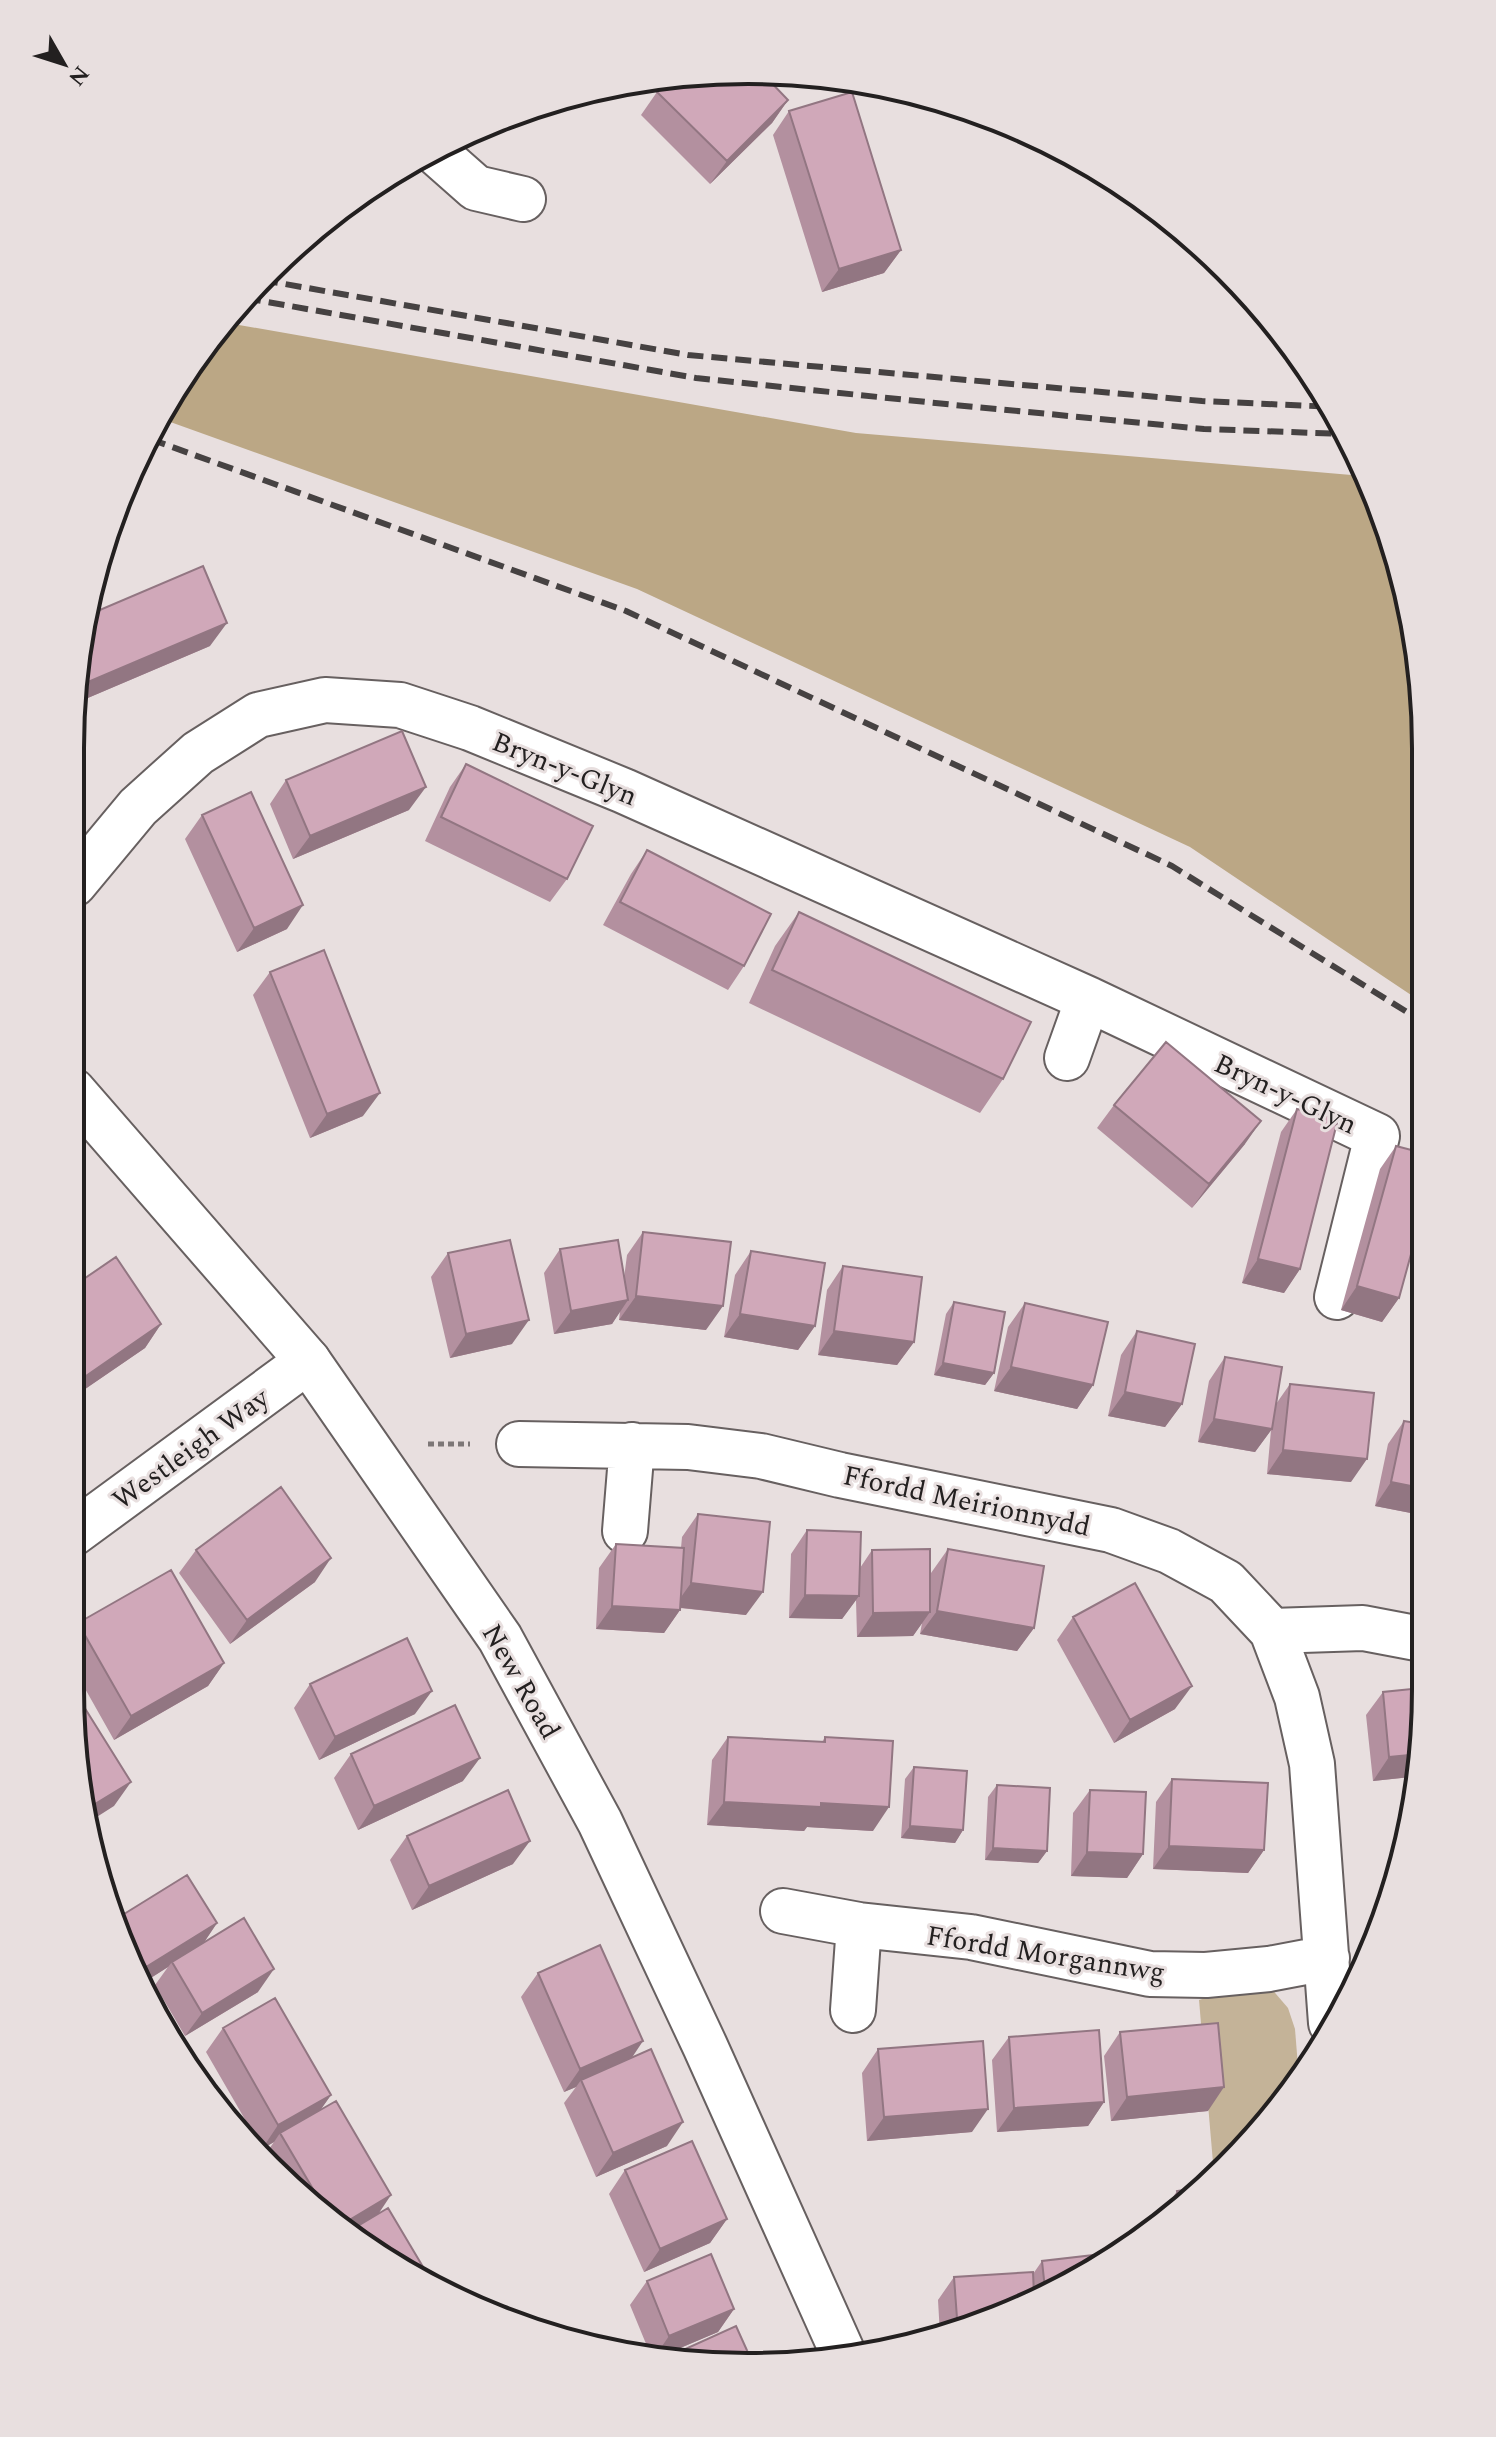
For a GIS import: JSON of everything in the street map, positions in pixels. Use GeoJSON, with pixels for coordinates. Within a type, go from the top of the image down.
{"type":"FeatureCollection","features":[{"type":"Feature","properties":{"kind":"street"},"geometry":{"type":"LineString","coordinates":[[442,158],[476,188],[523,199]]}},
{"type":"Feature","properties":{"kind":"street","name":"Bryn-y-Glyn"},"geometry":{"type":"LineString","coordinates":[[84,872],[138,807],[198,753],[258,715],[325,700],[400,705],[470,728],[624,791],[1088,999],[1377,1136],[1337,1297]]}},
{"type":"Feature","properties":{"kind":"street"},"geometry":{"type":"LineString","coordinates":[[1067,1058],[1088,999]]}},
{"type":"Feature","properties":{"kind":"street","name":"New Road"},"geometry":{"type":"LineString","coordinates":[[84,1104],[308,1361],[500,1638],[600,1822],[840,2346]]}},
{"type":"Feature","properties":{"kind":"street","name":"Westleigh Way"},"geometry":{"type":"LineString","coordinates":[[84,1525],[308,1361]]}},
{"type":"Feature","properties":{"kind":"street","name":"Ffordd Meirionnydd"},"geometry":{"type":"LineString","coordinates":[[519,1444],[688,1447],[761,1456],[1111,1530],[1169,1551],[1226,1582],[1272,1631],[1297,1697],[1312,1764],[1330,2008]]}},
{"type":"Feature","properties":{"kind":"street"},"geometry":{"type":"LineString","coordinates":[[625,1531],[632,1445]]}},
{"type":"Feature","properties":{"kind":"street"},"geometry":{"type":"LineString","coordinates":[[1272,1631],[1363,1628],[1412,1637]]}},
{"type":"Feature","properties":{"kind":"street","name":"Ffordd Morgannwg"},"geometry":{"type":"LineString","coordinates":[[783,1911],[859,1925],[971,1937],[1150,1974],[1206,1975],[1269,1969],[1327,1958]]}},
{"type":"Feature","properties":{"kind":"street"},"geometry":{"type":"LineString","coordinates":[[853,2010],[859,1925]]}},
{"type":"Feature","properties":{"kind":"path"},"geometry":{"type":"LineString","coordinates":[[366,1444],[519,1444]]}},
{"type":"Feature","properties":{"kind":"shaded area"},"geometry":{"type":"Polygon","coordinates":[[[237,325],[856,433],[1353,475],[1377,535],[1389,576],[1399,618],[1411,705],[1412,996],[1190,847],[637,589],[170,422],[196,379],[237,325]]]}},
{"type":"Feature","properties":{"kind":"shaded area"},"geometry":{"type":"Polygon","coordinates":[[[1270,1987],[1288,2008],[1295,2029],[1298,2061],[1247,2127],[1213,2163],[1199,2000],[1218,1994],[1270,1987]]]}},
{"type":"Feature","properties":{"kind":"building"},"geometry":{"type":"Polygon","coordinates":[[[705,85],[773,85],[788,100],[727,161],[657,92],[705,85]]]}},
{"type":"Feature","properties":{"kind":"building"},"geometry":{"type":"Polygon","coordinates":[[[852,93],[901,250],[839,269],[789,111],[852,93]]]}},
{"type":"Feature","properties":{"kind":"building"},"geometry":{"type":"Polygon","coordinates":[[[203,566],[227,623],[88,682],[99,610],[203,566]]]}},
{"type":"Feature","properties":{"kind":"building"},"geometry":{"type":"Polygon","coordinates":[[[402,731],[426,787],[310,836],[286,780],[402,731]]]}},
{"type":"Feature","properties":{"kind":"building"},"geometry":{"type":"Polygon","coordinates":[[[466,764],[593,826],[567,879],[441,817],[466,764]]]}},
{"type":"Feature","properties":{"kind":"building"},"geometry":{"type":"Polygon","coordinates":[[[251,792],[303,905],[254,928],[202,815],[251,792]]]}},
{"type":"Feature","properties":{"kind":"building"},"geometry":{"type":"Polygon","coordinates":[[[647,850],[771,914],[744,966],[620,902],[647,850]]]}},
{"type":"Feature","properties":{"kind":"building"},"geometry":{"type":"Polygon","coordinates":[[[799,912],[1031,1022],[1003,1079],[772,970],[799,912]]]}},
{"type":"Feature","properties":{"kind":"building"},"geometry":{"type":"Polygon","coordinates":[[[324,950],[380,1093],[327,1114],[270,972],[324,950]]]}},
{"type":"Feature","properties":{"kind":"building"},"geometry":{"type":"Polygon","coordinates":[[[1166,1042],[1261,1121],[1209,1184],[1114,1105],[1166,1042]]]}},
{"type":"Feature","properties":{"kind":"building"},"geometry":{"type":"Polygon","coordinates":[[[1297,1109],[1338,1119],[1300,1269],[1258,1259],[1297,1109]]]}},
{"type":"Feature","properties":{"kind":"building"},"geometry":{"type":"Polygon","coordinates":[[[1396,1146],[1412,1150],[1412,1251],[1399,1298],[1357,1286],[1396,1146]]]}},
{"type":"Feature","properties":{"kind":"building"},"geometry":{"type":"Polygon","coordinates":[[[643,1232],[731,1242],[723,1306],[636,1296],[643,1232]]]}},
{"type":"Feature","properties":{"kind":"building"},"geometry":{"type":"Polygon","coordinates":[[[510,1240],[529,1320],[466,1334],[448,1253],[510,1240]]]}},
{"type":"Feature","properties":{"kind":"building"},"geometry":{"type":"Polygon","coordinates":[[[618,1240],[628,1300],[571,1311],[560,1249],[618,1240]]]}},
{"type":"Feature","properties":{"kind":"building"},"geometry":{"type":"Polygon","coordinates":[[[751,1251],[825,1263],[815,1326],[740,1314],[751,1251]]]}},
{"type":"Feature","properties":{"kind":"building"},"geometry":{"type":"Polygon","coordinates":[[[116,1257],[161,1324],[84,1377],[84,1279],[116,1257]]]}},
{"type":"Feature","properties":{"kind":"building"},"geometry":{"type":"Polygon","coordinates":[[[843,1266],[922,1277],[914,1342],[834,1331],[843,1266]]]}},
{"type":"Feature","properties":{"kind":"building"},"geometry":{"type":"Polygon","coordinates":[[[954,1302],[1005,1312],[994,1373],[943,1363],[954,1302]]]}},
{"type":"Feature","properties":{"kind":"building"},"geometry":{"type":"Polygon","coordinates":[[[1025,1303],[1108,1322],[1093,1385],[1011,1367],[1025,1303]]]}},
{"type":"Feature","properties":{"kind":"building"},"geometry":{"type":"Polygon","coordinates":[[[1137,1331],[1195,1344],[1182,1404],[1125,1392],[1137,1331]]]}},
{"type":"Feature","properties":{"kind":"building"},"geometry":{"type":"Polygon","coordinates":[[[1225,1357],[1282,1367],[1272,1429],[1214,1419],[1225,1357]]]}},
{"type":"Feature","properties":{"kind":"building"},"geometry":{"type":"Polygon","coordinates":[[[1290,1384],[1374,1393],[1367,1459],[1283,1450],[1290,1384]]]}},
{"type":"Feature","properties":{"kind":"building"},"geometry":{"type":"Polygon","coordinates":[[[1404,1421],[1412,1422],[1412,1486],[1391,1482],[1404,1421]]]}},
{"type":"Feature","properties":{"kind":"building"},"geometry":{"type":"Polygon","coordinates":[[[281,1487],[331,1558],[247,1620],[196,1550],[281,1487]]]}},
{"type":"Feature","properties":{"kind":"building"},"geometry":{"type":"Polygon","coordinates":[[[698,1514],[770,1522],[763,1592],[691,1583],[698,1514]]]}},
{"type":"Feature","properties":{"kind":"building"},"geometry":{"type":"Polygon","coordinates":[[[807,1530],[861,1532],[859,1596],[805,1595],[807,1530]]]}},
{"type":"Feature","properties":{"kind":"building"},"geometry":{"type":"Polygon","coordinates":[[[616,1544],[684,1548],[680,1610],[612,1606],[616,1544]]]}},
{"type":"Feature","properties":{"kind":"building"},"geometry":{"type":"Polygon","coordinates":[[[930,1549],[930,1612],[873,1613],[872,1550],[930,1549]]]}},
{"type":"Feature","properties":{"kind":"building"},"geometry":{"type":"Polygon","coordinates":[[[948,1549],[1044,1566],[1034,1628],[937,1611],[948,1549]]]}},
{"type":"Feature","properties":{"kind":"building"},"geometry":{"type":"Polygon","coordinates":[[[171,1570],[224,1663],[131,1716],[84,1634],[84,1620],[171,1570]]]}},
{"type":"Feature","properties":{"kind":"building"},"geometry":{"type":"Polygon","coordinates":[[[1135,1583],[1192,1686],[1130,1720],[1073,1617],[1135,1583]]]}},
{"type":"Feature","properties":{"kind":"building"},"geometry":{"type":"Polygon","coordinates":[[[407,1638],[432,1691],[335,1737],[310,1684],[407,1638]]]}},
{"type":"Feature","properties":{"kind":"building"},"geometry":{"type":"Polygon","coordinates":[[[1412,1689],[1408,1755],[1389,1757],[1383,1692],[1412,1689]]]}},
{"type":"Feature","properties":{"kind":"building"},"geometry":{"type":"Polygon","coordinates":[[[455,1705],[480,1758],[374,1806],[351,1754],[455,1705]]]}},
{"type":"Feature","properties":{"kind":"building"},"geometry":{"type":"Polygon","coordinates":[[[85,1711],[131,1782],[95,1804],[85,1732],[85,1711]]]}},
{"type":"Feature","properties":{"kind":"building"},"geometry":{"type":"Polygon","coordinates":[[[728,1737],[825,1742],[825,1737],[893,1741],[889,1807],[724,1802],[728,1737]]]}},
{"type":"Feature","properties":{"kind":"building"},"geometry":{"type":"Polygon","coordinates":[[[914,1767],[967,1771],[963,1830],[910,1826],[914,1767]]]}},
{"type":"Feature","properties":{"kind":"building"},"geometry":{"type":"Polygon","coordinates":[[[1172,1779],[1268,1783],[1264,1850],[1169,1846],[1172,1779]]]}},
{"type":"Feature","properties":{"kind":"building"},"geometry":{"type":"Polygon","coordinates":[[[997,1785],[1050,1788],[1047,1851],[993,1848],[997,1785]]]}},
{"type":"Feature","properties":{"kind":"building"},"geometry":{"type":"Polygon","coordinates":[[[508,1790],[530,1841],[429,1886],[407,1836],[508,1790]]]}},
{"type":"Feature","properties":{"kind":"building"},"geometry":{"type":"Polygon","coordinates":[[[1090,1790],[1146,1792],[1143,1854],[1087,1852],[1090,1790]]]}},
{"type":"Feature","properties":{"kind":"building"},"geometry":{"type":"Polygon","coordinates":[[[187,1875],[217,1923],[146,1967],[124,1914],[187,1875]]]}},
{"type":"Feature","properties":{"kind":"building"},"geometry":{"type":"Polygon","coordinates":[[[244,1918],[274,1969],[202,2013],[172,1962],[244,1918]]]}},
{"type":"Feature","properties":{"kind":"building"},"geometry":{"type":"Polygon","coordinates":[[[600,1945],[643,2041],[580,2069],[538,1973],[600,1945]]]}},
{"type":"Feature","properties":{"kind":"building"},"geometry":{"type":"Polygon","coordinates":[[[275,1998],[331,2095],[278,2125],[223,2028],[275,1998]]]}},
{"type":"Feature","properties":{"kind":"building"},"geometry":{"type":"Polygon","coordinates":[[[1218,2023],[1224,2087],[1127,2097],[1120,2032],[1218,2023]]]}},
{"type":"Feature","properties":{"kind":"building"},"geometry":{"type":"Polygon","coordinates":[[[1099,2030],[1104,2102],[1014,2108],[1009,2037],[1099,2030]]]}},
{"type":"Feature","properties":{"kind":"building"},"geometry":{"type":"Polygon","coordinates":[[[983,2041],[988,2109],[884,2117],[878,2049],[983,2041]]]}},
{"type":"Feature","properties":{"kind":"building"},"geometry":{"type":"Polygon","coordinates":[[[651,2049],[683,2122],[613,2153],[581,2080],[651,2049]]]}},
{"type":"Feature","properties":{"kind":"building"},"geometry":{"type":"Polygon","coordinates":[[[336,2101],[391,2195],[349,2220],[315,2192],[280,2133],[336,2101]]]}},
{"type":"Feature","properties":{"kind":"building"},"geometry":{"type":"Polygon","coordinates":[[[692,2141],[727,2219],[660,2249],[625,2170],[692,2141]]]}},
{"type":"Feature","properties":{"kind":"building"},"geometry":{"type":"Polygon","coordinates":[[[388,2208],[424,2268],[379,2241],[358,2226],[388,2208]]]}},
{"type":"Feature","properties":{"kind":"building"},"geometry":{"type":"Polygon","coordinates":[[[711,2254],[734,2309],[669,2336],[647,2281],[711,2254]]]}},
{"type":"Feature","properties":{"kind":"building"},"geometry":{"type":"Polygon","coordinates":[[[1095,2255],[1044,2284],[1042,2261],[1095,2255]]]}},
{"type":"Feature","properties":{"kind":"building"},"geometry":{"type":"Polygon","coordinates":[[[1033,2272],[1034,2289],[957,2319],[954,2277],[1033,2272]]]}},
{"type":"Feature","properties":{"kind":"building"},"geometry":{"type":"Polygon","coordinates":[[[736,2326],[748,2353],[705,2352],[684,2350],[736,2326]]]}},
{"type":"Feature","properties":{"kind":"railway"},"geometry":{"type":"LineString","coordinates":[[274,282],[688,355],[1202,401],[1317,406]]}},
{"type":"Feature","properties":{"kind":"railway"},"geometry":{"type":"LineString","coordinates":[[258,300],[696,378],[1204,429],[1333,434]]}},
{"type":"Feature","properties":{"kind":"railway"},"geometry":{"type":"LineString","coordinates":[[159,442],[626,611],[1172,866],[1412,1015]]}}]}
